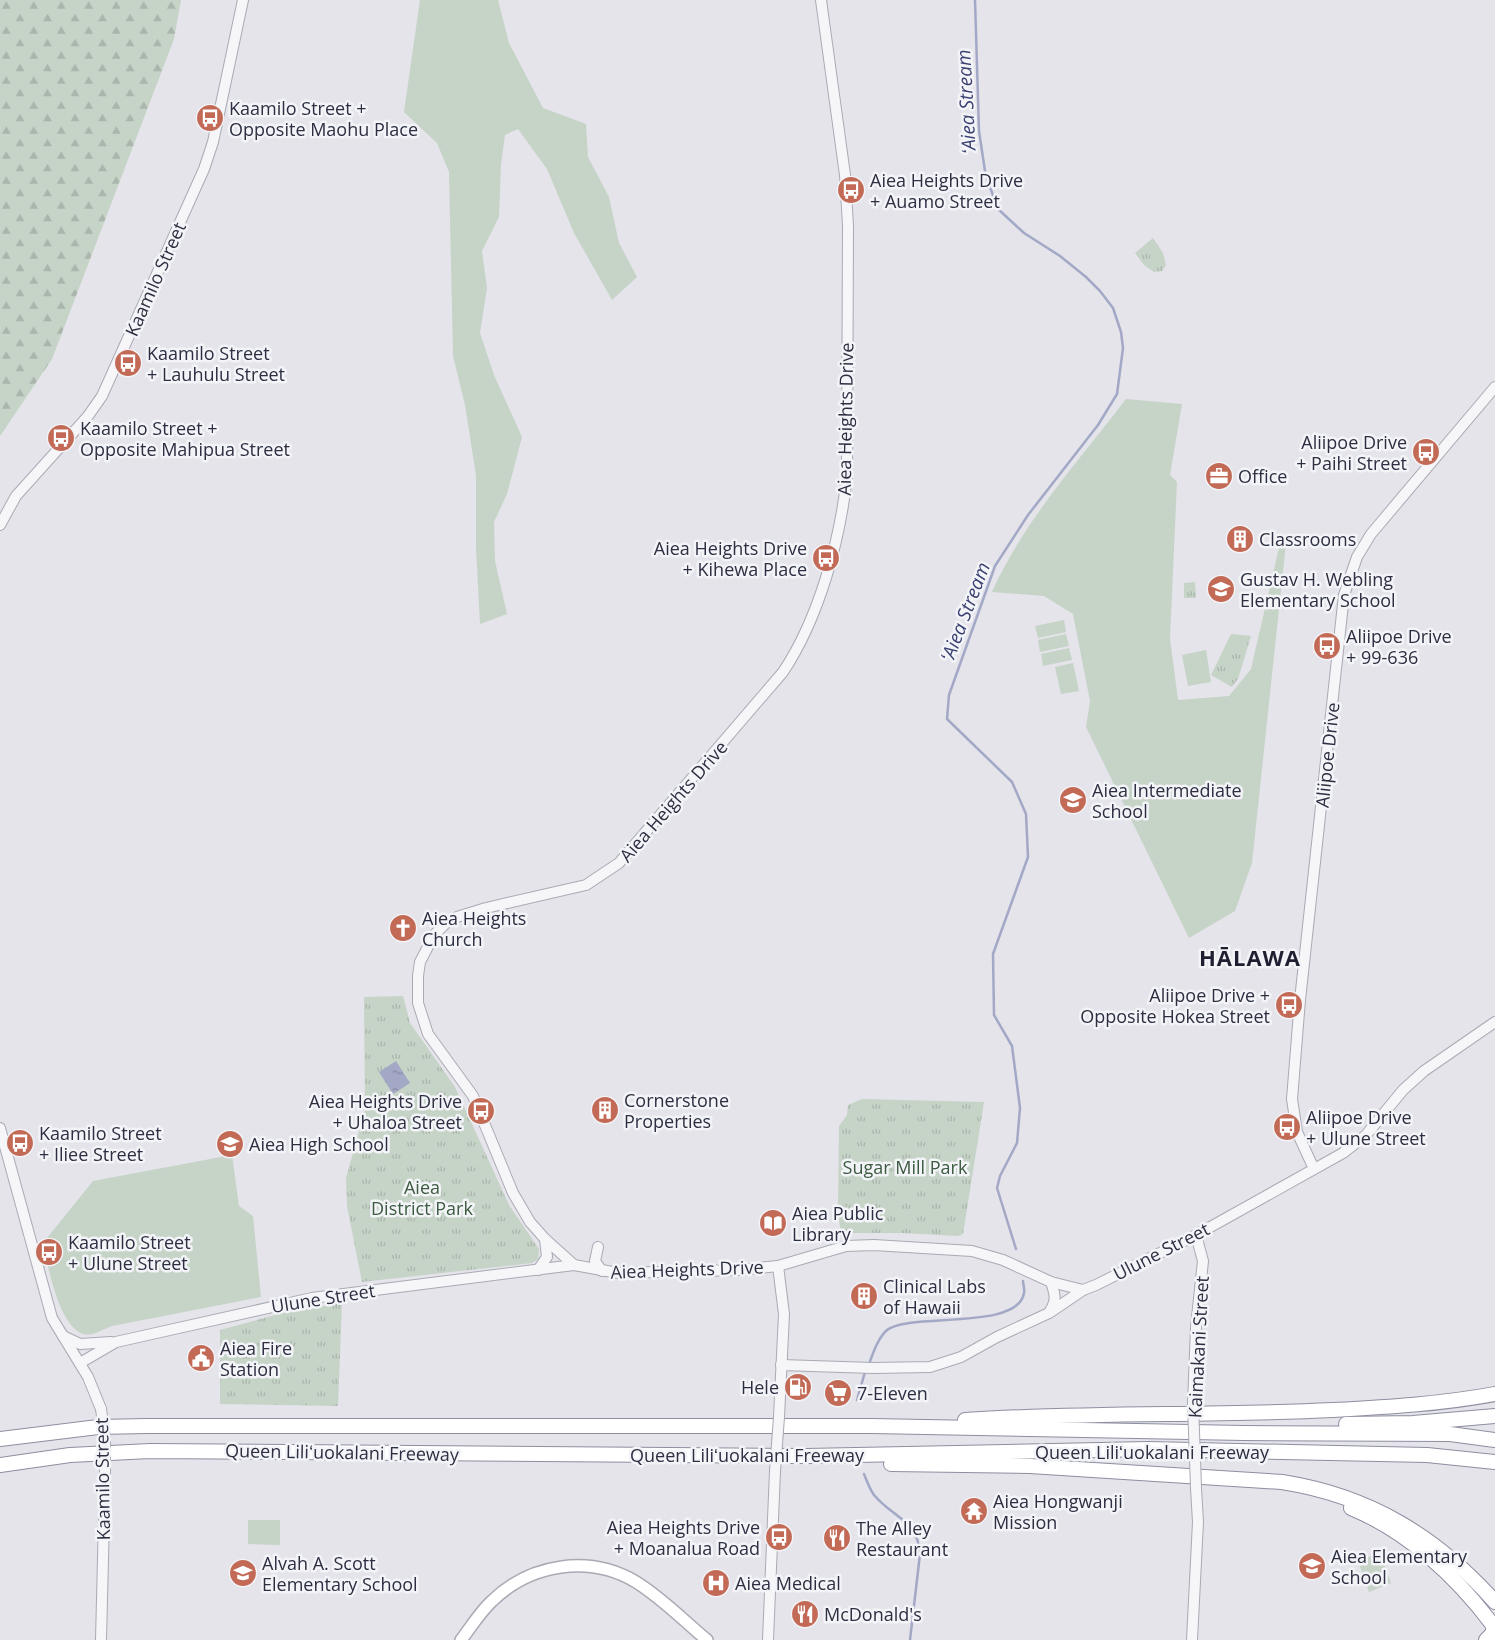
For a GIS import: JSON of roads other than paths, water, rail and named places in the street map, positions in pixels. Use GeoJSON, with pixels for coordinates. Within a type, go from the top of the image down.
{"type":"FeatureCollection","features":[{"type":"Feature","properties":{"kind":"highway"},"geometry":{"type":"LineString","coordinates":[[872,1426],[1004,1418],[1241,1414],[1388,1407],[1454,1402],[1495,1394]]}},
{"type":"Feature","properties":{"kind":"highway"},"geometry":{"type":"LineString","coordinates":[[1244,1433],[1353,1424],[1414,1423],[1495,1416]]}},
{"type":"Feature","properties":{"kind":"highway","name":"Queen Liliʻuokalani Freeway"},"geometry":{"type":"LineString","coordinates":[[0,1439],[98,1427],[146,1426],[872,1426],[1244,1433],[1450,1434],[1495,1440]]}},
{"type":"Feature","properties":{"kind":"highway","name":"Queen Liliʻuokalani Freeway"},"geometry":{"type":"LineString","coordinates":[[0,1465],[70,1455],[150,1451],[807,1456],[1148,1449],[1427,1455],[1495,1462]]}},
{"type":"Feature","properties":{"kind":"highway"},"geometry":{"type":"LineString","coordinates":[[807,1456],[875,1464],[1001,1464],[1300,1485],[1361,1502],[1387,1514],[1446,1553],[1495,1602]]}},
{"type":"Feature","properties":{"kind":"highway"},"geometry":{"type":"LineString","coordinates":[[1189,1476],[1299,1492],[1335,1501],[1371,1518],[1415,1546],[1475,1604],[1494,1628],[1493,1634],[1486,1640]]}},
{"type":"Feature","properties":{"kind":"main road"},"geometry":{"type":"LineString","coordinates":[[461,1640],[491,1601],[513,1583],[538,1571],[580,1566],[608,1570],[638,1583],[707,1640]]}},
{"type":"Feature","properties":{"kind":"street","name":"Kaamilo Street"},"geometry":{"type":"LineString","coordinates":[[0,525],[16,496],[88,416],[113,374],[210,151],[243,0]]}},
{"type":"Feature","properties":{"kind":"street","name":"Aiea Heights Drive"},"geometry":{"type":"LineString","coordinates":[[768,1640],[784,1314],[778,1266],[662,1272],[602,1271],[574,1265],[545,1239],[530,1222],[513,1193],[473,1096],[428,1034],[418,1003],[418,976],[420,962],[434,935],[447,922],[486,908],[586,885],[620,863],[782,672],[799,648],[809,626],[838,532],[847,476],[848,226],[845,175],[820,0]]}},
{"type":"Feature","properties":{"kind":"street","name":"Aliipoe Drive"},"geometry":{"type":"LineString","coordinates":[[1314,1169],[1297,1132],[1292,1099],[1300,1000],[1344,595],[1357,557],[1371,534],[1495,387]]}},
{"type":"Feature","properties":{"kind":"street","name":"Ulune Street"},"geometry":{"type":"LineString","coordinates":[[781,1364],[860,1368],[930,1367],[950,1361],[1049,1313],[1083,1290],[1196,1235],[1343,1153],[1366,1135],[1403,1090],[1424,1071],[1495,1022]]}},
{"type":"Feature","properties":{"kind":"street","name":"Kaamilo Street"},"geometry":{"type":"LineString","coordinates":[[0,1128],[45,1296],[60,1334],[80,1363],[92,1385],[101,1409],[105,1438],[101,1640]]}},
{"type":"Feature","properties":{"kind":"street","name":"Kaimakani Street"},"geometry":{"type":"LineString","coordinates":[[1192,1640],[1198,1522],[1193,1404],[1196,1327],[1203,1261],[1196,1235]]}},
{"type":"Feature","properties":{"kind":"street"},"geometry":{"type":"LineString","coordinates":[[538,1270],[547,1256],[545,1239]]}},
{"type":"Feature","properties":{"kind":"street"},"geometry":{"type":"LineString","coordinates":[[778,1266],[846,1246],[874,1245],[955,1249],[972,1251],[1003,1260],[1051,1282],[1083,1290]]}},
{"type":"Feature","properties":{"kind":"street"},"geometry":{"type":"LineString","coordinates":[[598,1247],[595,1261],[602,1271]]}},
{"type":"Feature","properties":{"kind":"street","name":"Ulune Street"},"geometry":{"type":"LineString","coordinates":[[80,1363],[116,1342],[274,1306],[335,1294],[574,1265]]}},
{"type":"Feature","properties":{"kind":"street"},"geometry":{"type":"LineString","coordinates":[[1049,1313],[1055,1304],[1056,1296],[1051,1282]]}},
{"type":"Feature","properties":{"kind":"street"},"geometry":{"type":"LineString","coordinates":[[60,1334],[80,1344],[116,1342]]}},
{"type":"Feature","properties":{"kind":"water"},"geometry":{"type":"Polygon","coordinates":[[[396,1061],[410,1083],[393,1094],[379,1072],[396,1061]]]}},
{"type":"Feature","properties":{"kind":"waterway","name":"ʻAiea Stream"},"geometry":{"type":"LineString","coordinates":[[975,0],[979,131],[985,171],[997,208],[1024,233],[1060,256],[1100,291],[1113,308],[1121,332],[1123,348],[1117,394],[1098,425],[1028,515],[995,566],[949,695],[947,719],[1012,782],[1026,814],[1028,857],[993,954],[994,1015],[1012,1046],[1020,1108],[1017,1143],[1000,1176],[997,1188],[1016,1249]]}},
{"type":"Feature","properties":{"kind":"waterway","name":"ʻAiea Stream"},"geometry":{"type":"LineString","coordinates":[[869,1364],[878,1341],[887,1330],[899,1325],[917,1322],[984,1317],[1003,1312],[1017,1305],[1024,1293],[1023,1281]]}},
{"type":"Feature","properties":{"kind":"waterway","name":"ʻAiea Stream"},"geometry":{"type":"LineString","coordinates":[[857,1400],[865,1372]]}},
{"type":"Feature","properties":{"kind":"waterway","name":"ʻAiea Stream"},"geometry":{"type":"LineString","coordinates":[[864,1474],[874,1495],[910,1526],[918,1543],[920,1554],[910,1640]]}},
{"type":"Feature","properties":{"kind":"place","name":"Kaamilo Street + Opposite Maohu Place"},"geometry":{"type":"Point","coordinates":[210,118]}},
{"type":"Feature","properties":{"kind":"place","name":"Aiea Heights Drive + Auamo Street"},"geometry":{"type":"Point","coordinates":[851,190]}},
{"type":"Feature","properties":{"kind":"place","name":"Kaamilo Street + Lauhulu Street"},"geometry":{"type":"Point","coordinates":[128,363]}},
{"type":"Feature","properties":{"kind":"place","name":"Kaamilo Street + Opposite Mahipua Street"},"geometry":{"type":"Point","coordinates":[61,438]}},
{"type":"Feature","properties":{"kind":"place","name":"Aliipoe Drive + Paihi Street"},"geometry":{"type":"Point","coordinates":[1426,452]}},
{"type":"Feature","properties":{"kind":"place","name":"Office"},"geometry":{"type":"Point","coordinates":[1219,476]}},
{"type":"Feature","properties":{"kind":"place","name":"Classrooms"},"geometry":{"type":"Point","coordinates":[1240,539]}},
{"type":"Feature","properties":{"kind":"place","name":"Aiea Heights Drive + Kihewa Place"},"geometry":{"type":"Point","coordinates":[826,558]}},
{"type":"Feature","properties":{"kind":"place","name":"Gustav H. Webling Elementary School"},"geometry":{"type":"Point","coordinates":[1221,589]}},
{"type":"Feature","properties":{"kind":"place","name":"Aliipoe Drive + 99-636"},"geometry":{"type":"Point","coordinates":[1327,646]}},
{"type":"Feature","properties":{"kind":"place","name":"Aiea Intermediate School"},"geometry":{"type":"Point","coordinates":[1073,800]}},
{"type":"Feature","properties":{"kind":"place","name":"Aiea Heights Church"},"geometry":{"type":"Point","coordinates":[403,928]}},
{"type":"Feature","properties":{"kind":"place","name":"Aliipoe Drive + Opposite Hokea Street"},"geometry":{"type":"Point","coordinates":[1289,1005]}},
{"type":"Feature","properties":{"kind":"place","name":"Cornerstone Properties"},"geometry":{"type":"Point","coordinates":[605,1110]}},
{"type":"Feature","properties":{"kind":"place","name":"Aiea Heights Drive + Uhaloa Street"},"geometry":{"type":"Point","coordinates":[481,1111]}},
{"type":"Feature","properties":{"kind":"place","name":"Aliipoe Drive + Ulune Street"},"geometry":{"type":"Point","coordinates":[1287,1127]}},
{"type":"Feature","properties":{"kind":"place","name":"Kaamilo Street + Iliee Street"},"geometry":{"type":"Point","coordinates":[20,1143]}},
{"type":"Feature","properties":{"kind":"place","name":"Aiea High School"},"geometry":{"type":"Point","coordinates":[230,1144]}},
{"type":"Feature","properties":{"kind":"place","name":"Aiea Public Library"},"geometry":{"type":"Point","coordinates":[773,1223]}},
{"type":"Feature","properties":{"kind":"place","name":"Kaamilo Street + Ulune Street"},"geometry":{"type":"Point","coordinates":[49,1252]}},
{"type":"Feature","properties":{"kind":"place","name":"Clinical Labs of Hawaii"},"geometry":{"type":"Point","coordinates":[864,1296]}},
{"type":"Feature","properties":{"kind":"place","name":"Aiea Fire Station"},"geometry":{"type":"Point","coordinates":[201,1358]}},
{"type":"Feature","properties":{"kind":"place","name":"Hele"},"geometry":{"type":"Point","coordinates":[798,1387]}},
{"type":"Feature","properties":{"kind":"place","name":"7-Eleven"},"geometry":{"type":"Point","coordinates":[838,1393]}},
{"type":"Feature","properties":{"kind":"place","name":"Aiea Hongwanji Mission"},"geometry":{"type":"Point","coordinates":[974,1511]}},
{"type":"Feature","properties":{"kind":"place","name":"Aiea Heights Drive + Moanalua Road"},"geometry":{"type":"Point","coordinates":[779,1537]}},
{"type":"Feature","properties":{"kind":"place","name":"The Alley Restaurant"},"geometry":{"type":"Point","coordinates":[837,1538]}},
{"type":"Feature","properties":{"kind":"place","name":"Aiea Elementary School"},"geometry":{"type":"Point","coordinates":[1312,1566]}},
{"type":"Feature","properties":{"kind":"place","name":"Alvah A. Scott Elementary School"},"geometry":{"type":"Point","coordinates":[243,1573]}},
{"type":"Feature","properties":{"kind":"place","name":"Aiea Medical"},"geometry":{"type":"Point","coordinates":[716,1583]}},
{"type":"Feature","properties":{"kind":"place","name":"McDonald's"},"geometry":{"type":"Point","coordinates":[805,1614]}},
{"type":"Feature","properties":{"kind":"district","name":"HĀLAWA"},"geometry":{"type":"Point","coordinates":[1250,957]}},
{"type":"Feature","properties":{"kind":"park label","name":"Sugar Mill Park"},"geometry":{"type":"Point","coordinates":[905,1167]}},
{"type":"Feature","properties":{"kind":"park label","name":"Aiea District Park"},"geometry":{"type":"Point","coordinates":[422,1197]}}]}
